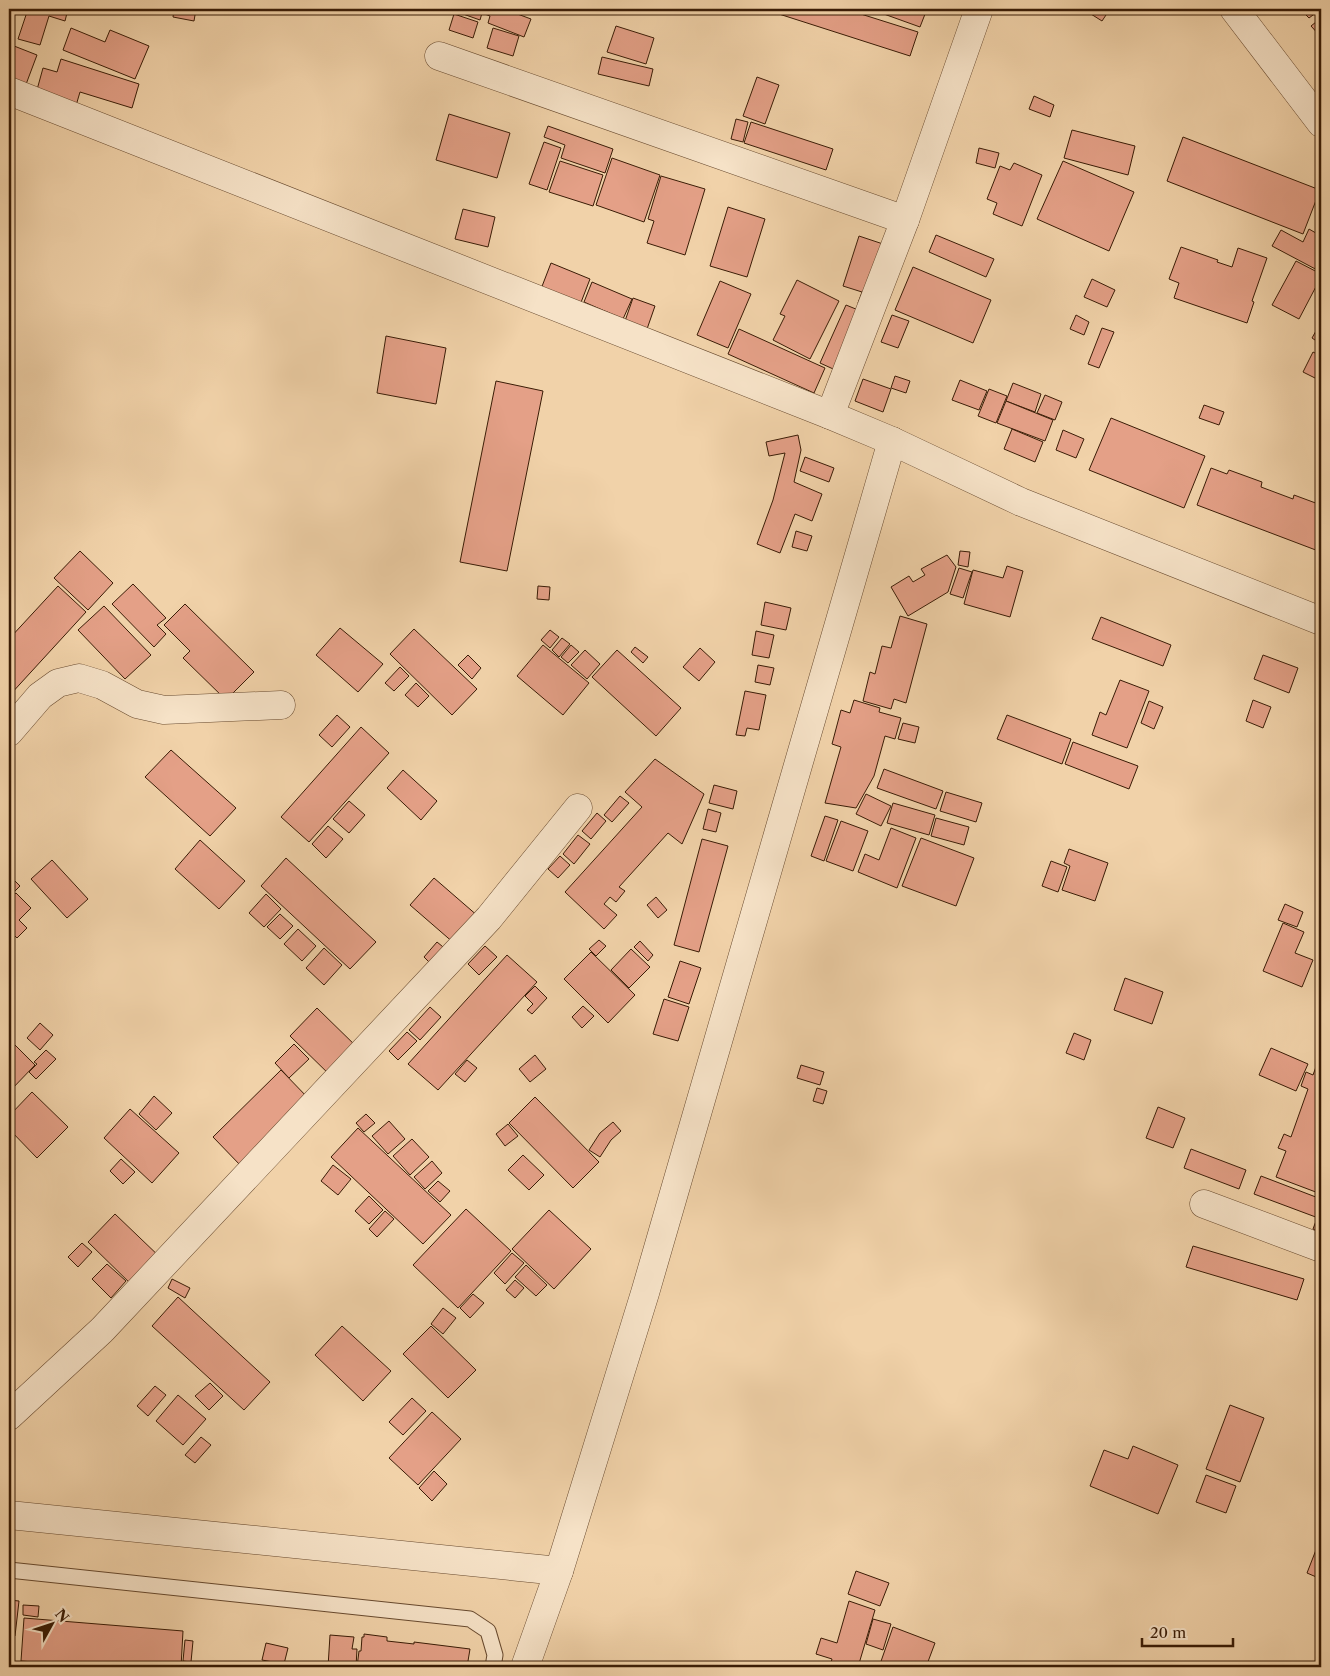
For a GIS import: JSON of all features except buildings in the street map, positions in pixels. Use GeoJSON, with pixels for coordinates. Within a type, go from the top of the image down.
{"type":"FeatureCollection","features":[{"type":"Feature","properties":{"kind":"street"},"geometry":{"type":"LineString","coordinates":[[830,416],[905,220],[979,9]]}},
{"type":"Feature","properties":{"kind":"street"},"geometry":{"type":"LineString","coordinates":[[1234,9],[1321,123]]}},
{"type":"Feature","properties":{"kind":"street"},"geometry":{"type":"LineString","coordinates":[[439,56],[905,220]]}},
{"type":"Feature","properties":{"kind":"street"},"geometry":{"type":"LineString","coordinates":[[9,91],[830,416],[892,442],[1021,502],[1321,622]]}},
{"type":"Feature","properties":{"kind":"street"},"geometry":{"type":"LineString","coordinates":[[525,1667],[559,1570],[648,1284],[892,442]]}},
{"type":"Feature","properties":{"kind":"street"},"geometry":{"type":"LineString","coordinates":[[9,732],[40,696],[58,683],[78,678],[102,685],[136,704],[164,710],[281,705]]}},
{"type":"Feature","properties":{"kind":"street"},"geometry":{"type":"LineString","coordinates":[[9,1416],[102,1330],[482,926],[578,808]]}},
{"type":"Feature","properties":{"kind":"street"},"geometry":{"type":"LineString","coordinates":[[1204,1204],[1321,1248]]}},
{"type":"Feature","properties":{"kind":"street"},"geometry":{"type":"LineString","coordinates":[[9,1515],[559,1570]]}},
{"type":"Feature","properties":{"kind":"lane"},"geometry":{"type":"LineString","coordinates":[[9,1570],[470,1619],[488,1631],[494,1655],[493,1667]]}}]}
